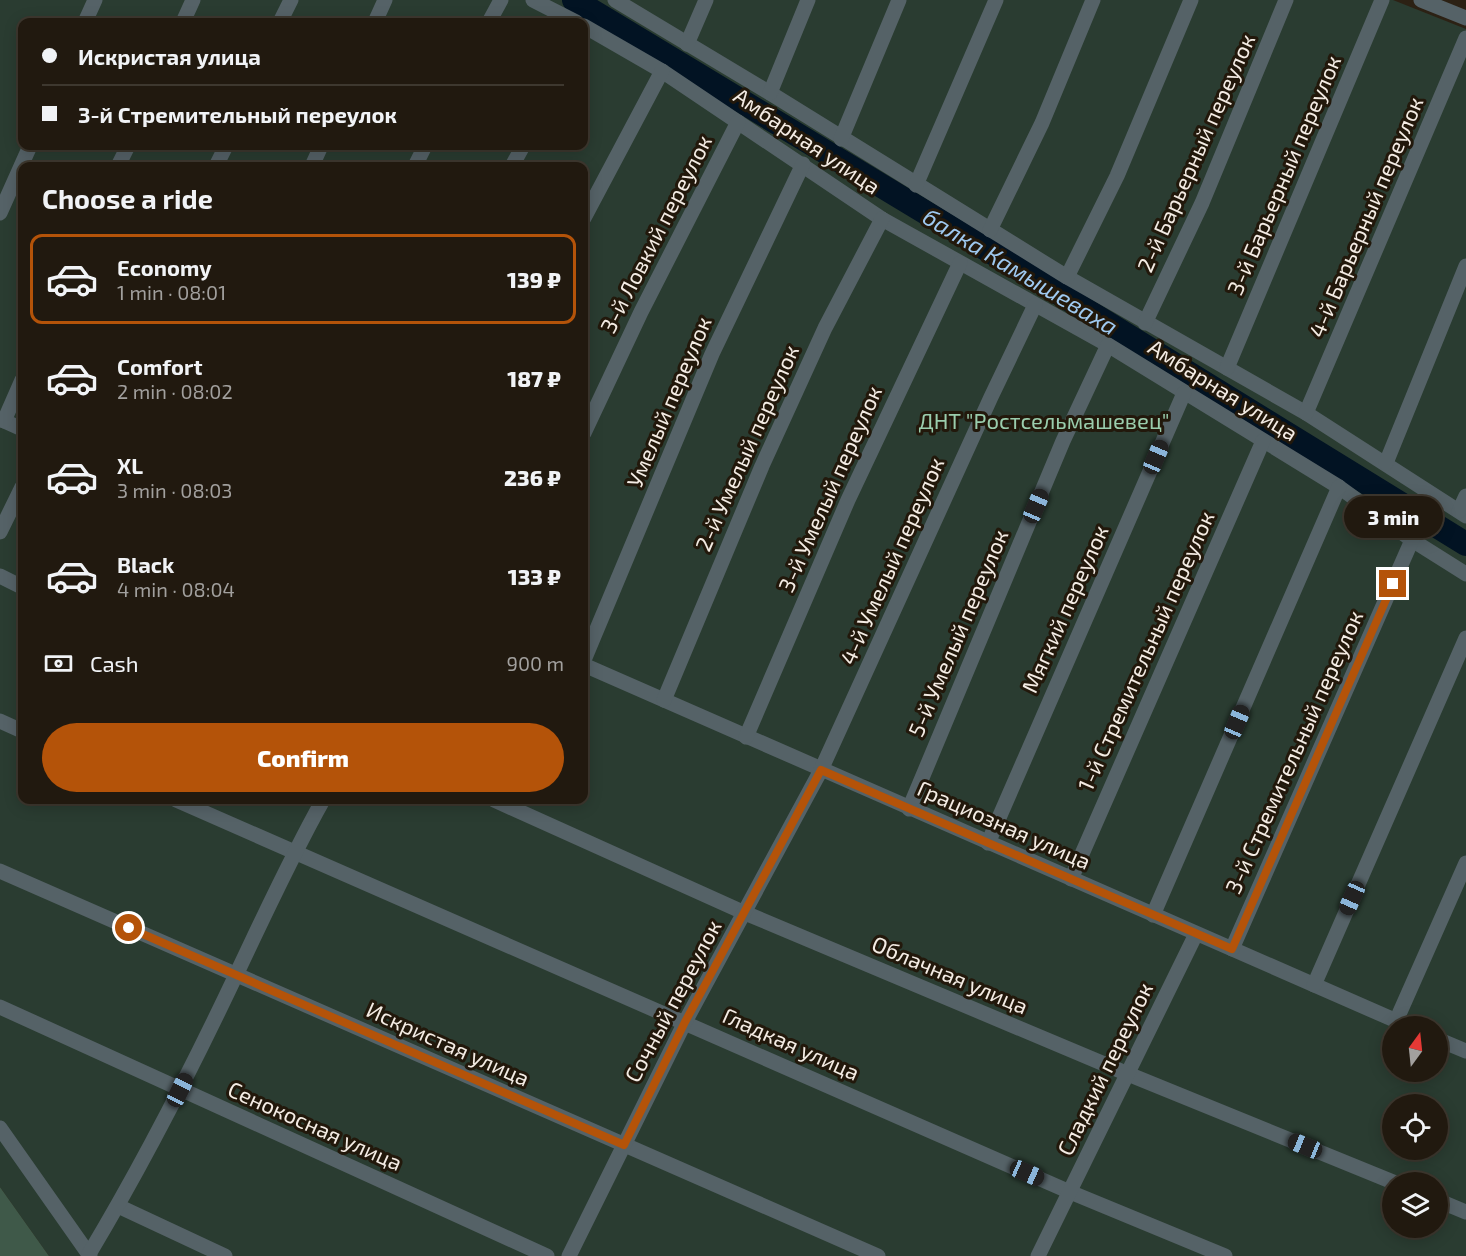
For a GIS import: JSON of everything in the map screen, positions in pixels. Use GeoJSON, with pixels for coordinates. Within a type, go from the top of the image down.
{"type":"FeatureCollection","features":[{"type":"Feature","properties":{"kind":"street"},"geometry":{"type":"LineString","coordinates":[[87,18],[95,0]]}},
{"type":"Feature","properties":{"kind":"street"},"geometry":{"type":"LineString","coordinates":[[185,18],[194,0]]}},
{"type":"Feature","properties":{"kind":"street"},"geometry":{"type":"LineString","coordinates":[[282,18],[291,0]]}},
{"type":"Feature","properties":{"kind":"street"},"geometry":{"type":"LineString","coordinates":[[377,18],[385,0]]}},
{"type":"Feature","properties":{"kind":"street"},"geometry":{"type":"LineString","coordinates":[[491,18],[501,0]]}},
{"type":"Feature","properties":{"kind":"street","name":"Амбарная улица"},"geometry":{"type":"LineString","coordinates":[[533,0],[565,18]]}},
{"type":"Feature","properties":{"kind":"street"},"geometry":{"type":"LineString","coordinates":[[615,0],[1067,277],[1306,413],[1463,513],[1466,496]]}},
{"type":"Feature","properties":{"kind":"street"},"geometry":{"type":"LineString","coordinates":[[687,44],[706,0]]}},
{"type":"Feature","properties":{"kind":"street"},"geometry":{"type":"LineString","coordinates":[[770,93],[808,0]]}},
{"type":"Feature","properties":{"kind":"street"},"geometry":{"type":"LineString","coordinates":[[841,139],[899,0]]}},
{"type":"Feature","properties":{"kind":"street"},"geometry":{"type":"LineString","coordinates":[[916,185],[996,0]]}},
{"type":"Feature","properties":{"kind":"street"},"geometry":{"type":"LineString","coordinates":[[990,230],[1042,123],[1093,0]]}},
{"type":"Feature","properties":{"kind":"street"},"geometry":{"type":"LineString","coordinates":[[1067,277],[1117,176],[1191,0]]}},
{"type":"Feature","properties":{"kind":"street","name":"2-й Барьерный переулок"},"geometry":{"type":"LineString","coordinates":[[1145,323],[1202,203],[1286,0]]}},
{"type":"Feature","properties":{"kind":"street","name":"3-й Барьерный переулок"},"geometry":{"type":"LineString","coordinates":[[1227,368],[1382,0]]}},
{"type":"Feature","properties":{"kind":"street"},"geometry":{"type":"LineString","coordinates":[[1421,0],[1466,18]]}},
{"type":"Feature","properties":{"kind":"street","name":"Амбарная улица"},"geometry":{"type":"LineString","coordinates":[[588,31],[662,70],[882,219],[1108,345],[1339,487],[1412,540],[1466,574]]}},
{"type":"Feature","properties":{"kind":"street","name":"4-й Барьерный переулок"},"geometry":{"type":"LineString","coordinates":[[1306,413],[1466,38]]}},
{"type":"Feature","properties":{"kind":"street"},"geometry":{"type":"LineString","coordinates":[[588,210],[662,70]]}},
{"type":"Feature","properties":{"kind":"street","name":"3-й Ловкий переулок"},"geometry":{"type":"LineString","coordinates":[[588,425],[641,312],[738,122]]}},
{"type":"Feature","properties":{"kind":"street","name":"Умелый переулок"},"geometry":{"type":"LineString","coordinates":[[588,650],[712,354],[803,164]]}},
{"type":"Feature","properties":{"kind":"street"},"geometry":{"type":"LineString","coordinates":[[0,213],[18,173]]}},
{"type":"Feature","properties":{"kind":"street","name":"2-й Умелый переулок"},"geometry":{"type":"LineString","coordinates":[[664,700],[762,465],[805,370],[882,219]]}},
{"type":"Feature","properties":{"kind":"street","name":"3-й Умелый переулок"},"geometry":{"type":"LineString","coordinates":[[746,737],[848,500],[960,263]]}},
{"type":"Feature","properties":{"kind":"street"},"geometry":{"type":"LineString","coordinates":[[1386,463],[1466,266]]}},
{"type":"Feature","properties":{"kind":"street","name":"4-й Умелый переулок"},"geometry":{"type":"LineString","coordinates":[[821,770],[1035,305]]}},
{"type":"Feature","properties":{"kind":"street","name":"5-й Умелый переулок"},"geometry":{"type":"LineString","coordinates":[[909,808],[1058,452],[1108,345]]}},
{"type":"Feature","properties":{"kind":"street"},"geometry":{"type":"LineString","coordinates":[[18,388],[2,420],[18,427]]}},
{"type":"Feature","properties":{"kind":"street","name":"Мягкий переулок"},"geometry":{"type":"LineString","coordinates":[[988,843],[1184,393]]}},
{"type":"Feature","properties":{"kind":"street","name":"1-й Стремительный переулок"},"geometry":{"type":"LineString","coordinates":[[1071,879],[1263,441]]}},
{"type":"Feature","properties":{"kind":"street"},"geometry":{"type":"LineString","coordinates":[[1153,915],[1339,487]]}},
{"type":"Feature","properties":{"kind":"street"},"geometry":{"type":"LineString","coordinates":[[0,532],[18,495]]}},
{"type":"Feature","properties":{"kind":"street","name":"3-й Стремительный переулок"},"geometry":{"type":"LineString","coordinates":[[1232,949],[1412,540]]}},
{"type":"Feature","properties":{"kind":"street"},"geometry":{"type":"LineString","coordinates":[[0,576],[18,584]]}},
{"type":"Feature","properties":{"kind":"street"},"geometry":{"type":"LineString","coordinates":[[1314,985],[1466,638]]}},
{"type":"Feature","properties":{"kind":"street","name":"Грациозная улица"},"geometry":{"type":"LineString","coordinates":[[588,667],[1386,1016]]}},
{"type":"Feature","properties":{"kind":"street"},"geometry":{"type":"LineString","coordinates":[[0,722],[18,729]]}},
{"type":"Feature","properties":{"kind":"street","name":"Сочный переулок"},"geometry":{"type":"LineString","coordinates":[[569,1256],[685,1022],[821,770]]}},
{"type":"Feature","properties":{"kind":"street","name":"Гладкая улица"},"geometry":{"type":"LineString","coordinates":[[185,804],[1070,1192],[1224,1256]]}},
{"type":"Feature","properties":{"kind":"street"},"geometry":{"type":"LineString","coordinates":[[0,1128],[89,1255],[180,1090],[293,852],[321,804]]}},
{"type":"Feature","properties":{"kind":"street","name":"Облачная улица"},"geometry":{"type":"LineString","coordinates":[[503,804],[745,913],[1128,1074],[1382,1178]]}},
{"type":"Feature","properties":{"kind":"street"},"geometry":{"type":"LineString","coordinates":[[1405,1016],[1466,863]]}},
{"type":"Feature","properties":{"kind":"street","name":"Искристая улица"},"geometry":{"type":"LineString","coordinates":[[0,871],[878,1256]]}},
{"type":"Feature","properties":{"kind":"street","name":"Сладкий переулок"},"geometry":{"type":"LineString","coordinates":[[1038,1256],[1196,934]]}},
{"type":"Feature","properties":{"kind":"street","name":"Сенокосная улица"},"geometry":{"type":"LineString","coordinates":[[0,1007],[547,1256]]}},
{"type":"Feature","properties":{"kind":"street"},"geometry":{"type":"LineString","coordinates":[[1448,1044],[1466,1051]]}},
{"type":"Feature","properties":{"kind":"street"},"geometry":{"type":"LineString","coordinates":[[1448,1205],[1466,1212]]}},
{"type":"Feature","properties":{"kind":"street"},"geometry":{"type":"LineString","coordinates":[[118,1206],[225,1256]]}},
{"type":"Feature","properties":{"kind":"green space","name":"ДНТ \"Ростсельмашевец\""},"geometry":{"type":"Polygon","coordinates":[[[0,0],[1393,0],[1466,29],[1466,1256],[49,1256],[0,1187],[0,0]]]}},
{"type":"Feature","properties":{"kind":"green space"},"geometry":{"type":"Polygon","coordinates":[[[0,1187],[49,1256],[0,1256],[0,1187]]]}},
{"type":"Feature","properties":{"kind":"waterway","name":"балка Камышеваха"},"geometry":{"type":"LineString","coordinates":[[574,0],[1039,281],[1466,544]]}},
{"type":"Feature","properties":{"kind":"route"},"geometry":{"type":"LineString","coordinates":[[129,928],[624,1145],[685,1022],[821,770],[1232,949],[1393,584]]}}]}
